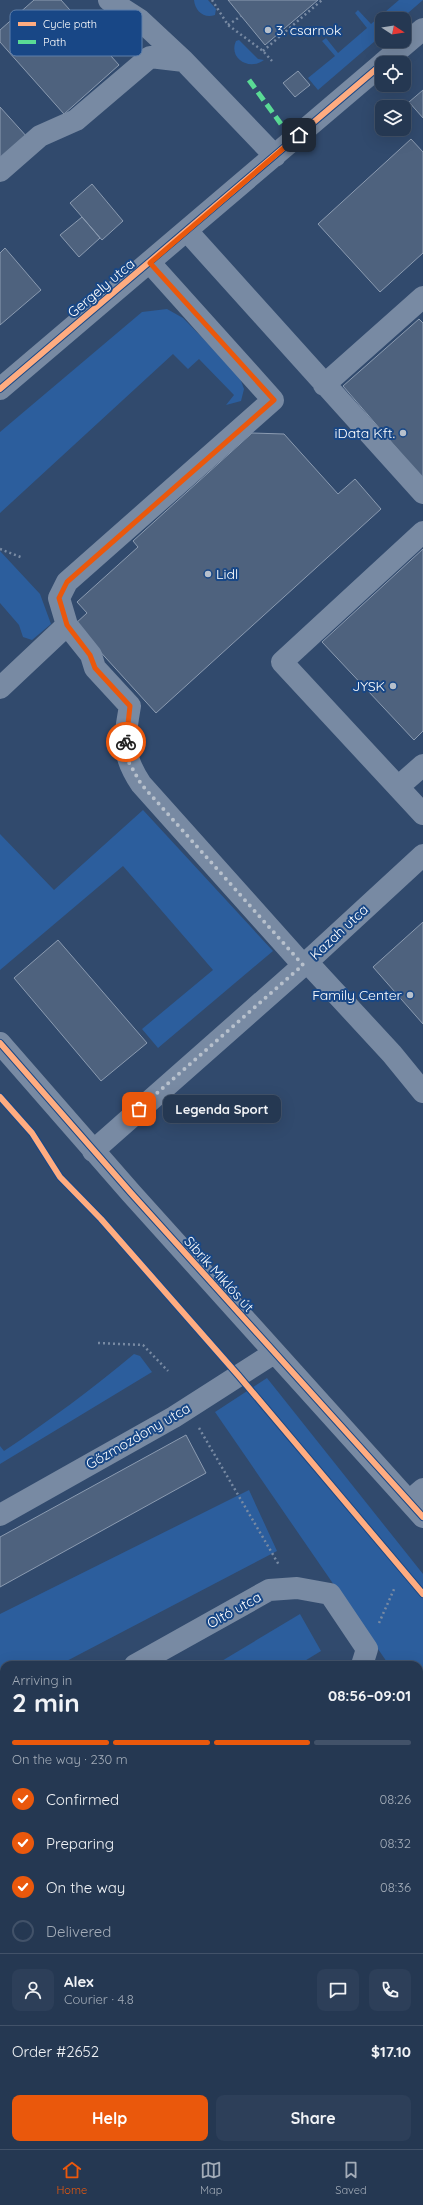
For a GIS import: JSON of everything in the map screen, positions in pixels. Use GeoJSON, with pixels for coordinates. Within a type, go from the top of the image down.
{"type":"FeatureCollection","features":[{"type":"Feature","properties":{"kind":"street"},"geometry":{"type":"LineString","coordinates":[[109,0],[124,10]]}},
{"type":"Feature","properties":{"kind":"street"},"geometry":{"type":"LineString","coordinates":[[142,22],[184,61],[275,156]]}},
{"type":"Feature","properties":{"kind":"street","name":"Gergely utca"},"geometry":{"type":"LineString","coordinates":[[392,56],[423,29]]}},
{"type":"Feature","properties":{"kind":"street"},"geometry":{"type":"LineString","coordinates":[[0,171],[40,136],[76,120],[150,57],[184,61]]}},
{"type":"Feature","properties":{"kind":"street","name":"Gergely utca"},"geometry":{"type":"LineString","coordinates":[[0,389],[375,71]]}},
{"type":"Feature","properties":{"kind":"street"},"geometry":{"type":"LineString","coordinates":[[187,231],[423,494]]}},
{"type":"Feature","properties":{"kind":"street"},"geometry":{"type":"LineString","coordinates":[[150,263],[274,400],[67,582],[59,598],[67,625],[90,655],[95,668],[130,706],[125,748],[131,769],[141,784],[305,963],[377,1038],[423,1092]]}},
{"type":"Feature","properties":{"kind":"street"},"geometry":{"type":"LineString","coordinates":[[324,385],[423,298]]}},
{"type":"Feature","properties":{"kind":"street"},"geometry":{"type":"LineString","coordinates":[[423,532],[282,662],[423,814]]}},
{"type":"Feature","properties":{"kind":"street"},"geometry":{"type":"LineString","coordinates":[[0,688],[67,625]]}},
{"type":"Feature","properties":{"kind":"street"},"geometry":{"type":"LineString","coordinates":[[398,787],[423,765]]}},
{"type":"Feature","properties":{"kind":"street","name":"Kazah utca"},"geometry":{"type":"LineString","coordinates":[[93,1151],[305,963],[423,855]]}},
{"type":"Feature","properties":{"kind":"street","name":"Sibrik Miklós út"},"geometry":{"type":"LineString","coordinates":[[0,1044],[93,1151],[274,1353],[416,1495],[423,1517]]}},
{"type":"Feature","properties":{"kind":"street","name":"Gőzmozdony utca"},"geometry":{"type":"LineString","coordinates":[[0,1515],[187,1409],[274,1353]]}},
{"type":"Feature","properties":{"kind":"street","name":"Oltó utca"},"geometry":{"type":"LineString","coordinates":[[142,1661],[269,1590],[293,1589],[330,1594],[364,1657]]}},
{"type":"Feature","properties":{"kind":"path"},"geometry":{"type":"LineString","coordinates":[[212,0],[228,25],[263,51],[272,61]]}},
{"type":"Feature","properties":{"kind":"path"},"geometry":{"type":"LineString","coordinates":[[263,51],[322,0]]}},
{"type":"Feature","properties":{"kind":"path"},"geometry":{"type":"LineString","coordinates":[[228,25],[241,16]]}},
{"type":"Feature","properties":{"kind":"path"},"geometry":{"type":"LineString","coordinates":[[0,549],[23,558]]}},
{"type":"Feature","properties":{"kind":"path"},"geometry":{"type":"LineString","coordinates":[[98,1343],[143,1345],[168,1371]]}},
{"type":"Feature","properties":{"kind":"path"},"geometry":{"type":"LineString","coordinates":[[187,1409],[293,1589]]}},
{"type":"Feature","properties":{"kind":"path"},"geometry":{"type":"LineString","coordinates":[[364,1657],[395,1587]]}},
{"type":"Feature","properties":{"kind":"shaded area"},"geometry":{"type":"Polygon","coordinates":[[[194,0],[208,0],[216,9],[215,15],[207,16],[198,11],[194,0]]]}},
{"type":"Feature","properties":{"kind":"shaded area"},"geometry":{"type":"Polygon","coordinates":[[[399,0],[423,0],[409,12],[385,12],[399,0]]]}},
{"type":"Feature","properties":{"kind":"shaded area"},"geometry":{"type":"Polygon","coordinates":[[[358,10],[371,24],[375,21],[375,41],[318,90],[308,78],[335,56],[322,41],[326,38],[338,53],[367,28],[355,13],[358,10]]]}},
{"type":"Feature","properties":{"kind":"shaded area"},"geometry":{"type":"Polygon","coordinates":[[[239,40],[258,59],[264,60],[258,63],[247,64],[238,58],[234,47],[236,41],[239,40]]]}},
{"type":"Feature","properties":{"kind":"shaded area"},"geometry":{"type":"Polygon","coordinates":[[[167,309],[183,318],[239,375],[244,389],[241,401],[226,405],[234,395],[199,359],[188,369],[173,354],[0,513],[0,432],[142,312],[167,309]]]}},
{"type":"Feature","properties":{"kind":"shaded area"},"geometry":{"type":"Polygon","coordinates":[[[0,551],[40,594],[51,624],[32,640],[23,637],[19,625],[0,603],[0,551]]]}},
{"type":"Feature","properties":{"kind":"shaded area"},"geometry":{"type":"Polygon","coordinates":[[[143,810],[273,951],[158,1048],[142,1029],[213,970],[123,866],[0,970],[0,834],[54,890],[143,810]]]}},
{"type":"Feature","properties":{"kind":"shaded area"},"geometry":{"type":"Polygon","coordinates":[[[134,1354],[140,1356],[152,1372],[0,1464],[0,1446],[4,1451],[21,1440],[134,1354]]]}},
{"type":"Feature","properties":{"kind":"shaded area"},"geometry":{"type":"Polygon","coordinates":[[[267,1378],[423,1574],[423,1661],[386,1661],[215,1412],[267,1378]]]}},
{"type":"Feature","properties":{"kind":"shaded area"},"geometry":{"type":"Polygon","coordinates":[[[249,1490],[277,1551],[67,1661],[0,1661],[0,1614],[249,1490]]]}},
{"type":"Feature","properties":{"kind":"shaded area"},"geometry":{"type":"Polygon","coordinates":[[[300,1614],[321,1651],[305,1661],[222,1661],[300,1614]]]}},
{"type":"Feature","properties":{"kind":"building"},"geometry":{"type":"Polygon","coordinates":[[[34,0],[61,0],[70,10],[23,10],[34,0]]]}},
{"type":"Feature","properties":{"kind":"building","name":"3. csarnok"},"geometry":{"type":"Polygon","coordinates":[[[228,0],[318,0],[265,45],[228,0]]]}},
{"type":"Feature","properties":{"kind":"building"},"geometry":{"type":"Polygon","coordinates":[[[10,21],[10,53],[0,42],[0,30],[10,21]]]}},
{"type":"Feature","properties":{"kind":"building"},"geometry":{"type":"Polygon","coordinates":[[[12,56],[111,56],[119,65],[64,114],[12,56]]]}},
{"type":"Feature","properties":{"kind":"building"},"geometry":{"type":"Polygon","coordinates":[[[298,71],[310,85],[295,97],[283,83],[298,71]]]}},
{"type":"Feature","properties":{"kind":"building"},"geometry":{"type":"Polygon","coordinates":[[[423,90],[423,118],[411,104],[411,100],[423,90]]]}},
{"type":"Feature","properties":{"kind":"building"},"geometry":{"type":"Polygon","coordinates":[[[0,107],[28,138],[0,163],[0,107]]]}},
{"type":"Feature","properties":{"kind":"building"},"geometry":{"type":"Polygon","coordinates":[[[411,139],[423,152],[423,253],[380,292],[318,224],[411,139]]]}},
{"type":"Feature","properties":{"kind":"building"},"geometry":{"type":"Polygon","coordinates":[[[92,184],[123,221],[102,240],[70,203],[92,184]]]}},
{"type":"Feature","properties":{"kind":"building"},"geometry":{"type":"Polygon","coordinates":[[[82,217],[100,238],[79,257],[60,235],[82,217]]]}},
{"type":"Feature","properties":{"kind":"building"},"geometry":{"type":"Polygon","coordinates":[[[5,248],[41,290],[0,325],[0,253],[5,248]]]}},
{"type":"Feature","properties":{"kind":"building","name":"iData Kft."},"geometry":{"type":"Polygon","coordinates":[[[419,319],[423,323],[423,479],[343,386],[419,319]]]}},
{"type":"Feature","properties":{"kind":"building","name":"Lidl"},"geometry":{"type":"Polygon","coordinates":[[[252,433],[284,434],[338,494],[355,479],[381,509],[156,713],[75,624],[87,613],[77,602],[138,547],[133,541],[252,433]]]}},
{"type":"Feature","properties":{"kind":"building","name":"JYSK"},"geometry":{"type":"Polygon","coordinates":[[[423,549],[423,731],[414,740],[322,642],[423,549]]]}},
{"type":"Feature","properties":{"kind":"building","name":"Family Center"},"geometry":{"type":"Polygon","coordinates":[[[423,922],[423,1024],[373,967],[423,922]]]}},
{"type":"Feature","properties":{"kind":"building"},"geometry":{"type":"Polygon","coordinates":[[[58,940],[147,1043],[101,1081],[14,978],[58,940]]]}},
{"type":"Feature","properties":{"kind":"building"},"geometry":{"type":"Polygon","coordinates":[[[186,1435],[206,1473],[0,1587],[0,1537],[186,1435]]]}},
{"type":"Feature","properties":{"kind":"marked path"},"geometry":{"type":"LineString","coordinates":[[249,80],[281,124]]}},
{"type":"Feature","properties":{"kind":"cycle path"},"geometry":{"type":"LineString","coordinates":[[0,389],[375,70]]}},
{"type":"Feature","properties":{"kind":"cycle path"},"geometry":{"type":"LineString","coordinates":[[0,1043],[131,1193],[423,1517]]}},
{"type":"Feature","properties":{"kind":"cycle path"},"geometry":{"type":"LineString","coordinates":[[0,1097],[32,1133],[60,1177],[101,1219],[238,1375],[423,1594]]}},
{"type":"Feature","properties":{"kind":"way so far"},"geometry":{"type":"LineString","coordinates":[[126,742],[125,748],[127,759],[131,769],[141,784],[303,965],[139,1109]]}},
{"type":"Feature","properties":{"kind":"place","name":"3. csarnok"},"geometry":{"type":"Point","coordinates":[268,30]}},
{"type":"Feature","properties":{"kind":"place","name":"iData Kft."},"geometry":{"type":"Point","coordinates":[403,433]}},
{"type":"Feature","properties":{"kind":"place","name":"Lidl"},"geometry":{"type":"Point","coordinates":[208,574]}},
{"type":"Feature","properties":{"kind":"place","name":"JYSK"},"geometry":{"type":"Point","coordinates":[393,686]}},
{"type":"Feature","properties":{"kind":"place","name":"Family Center"},"geometry":{"type":"Point","coordinates":[410,995]}},
{"type":"Feature","properties":{"kind":"place","name":"Legenda Sport"},"geometry":{"type":"Point","coordinates":[139,1109]}},
{"type":"Feature","properties":{"kind":"route"},"geometry":{"type":"LineString","coordinates":[[126,742],[130,706],[95,668],[90,655],[67,625],[59,598],[67,582],[274,400],[150,263],[299,135]]}}]}
